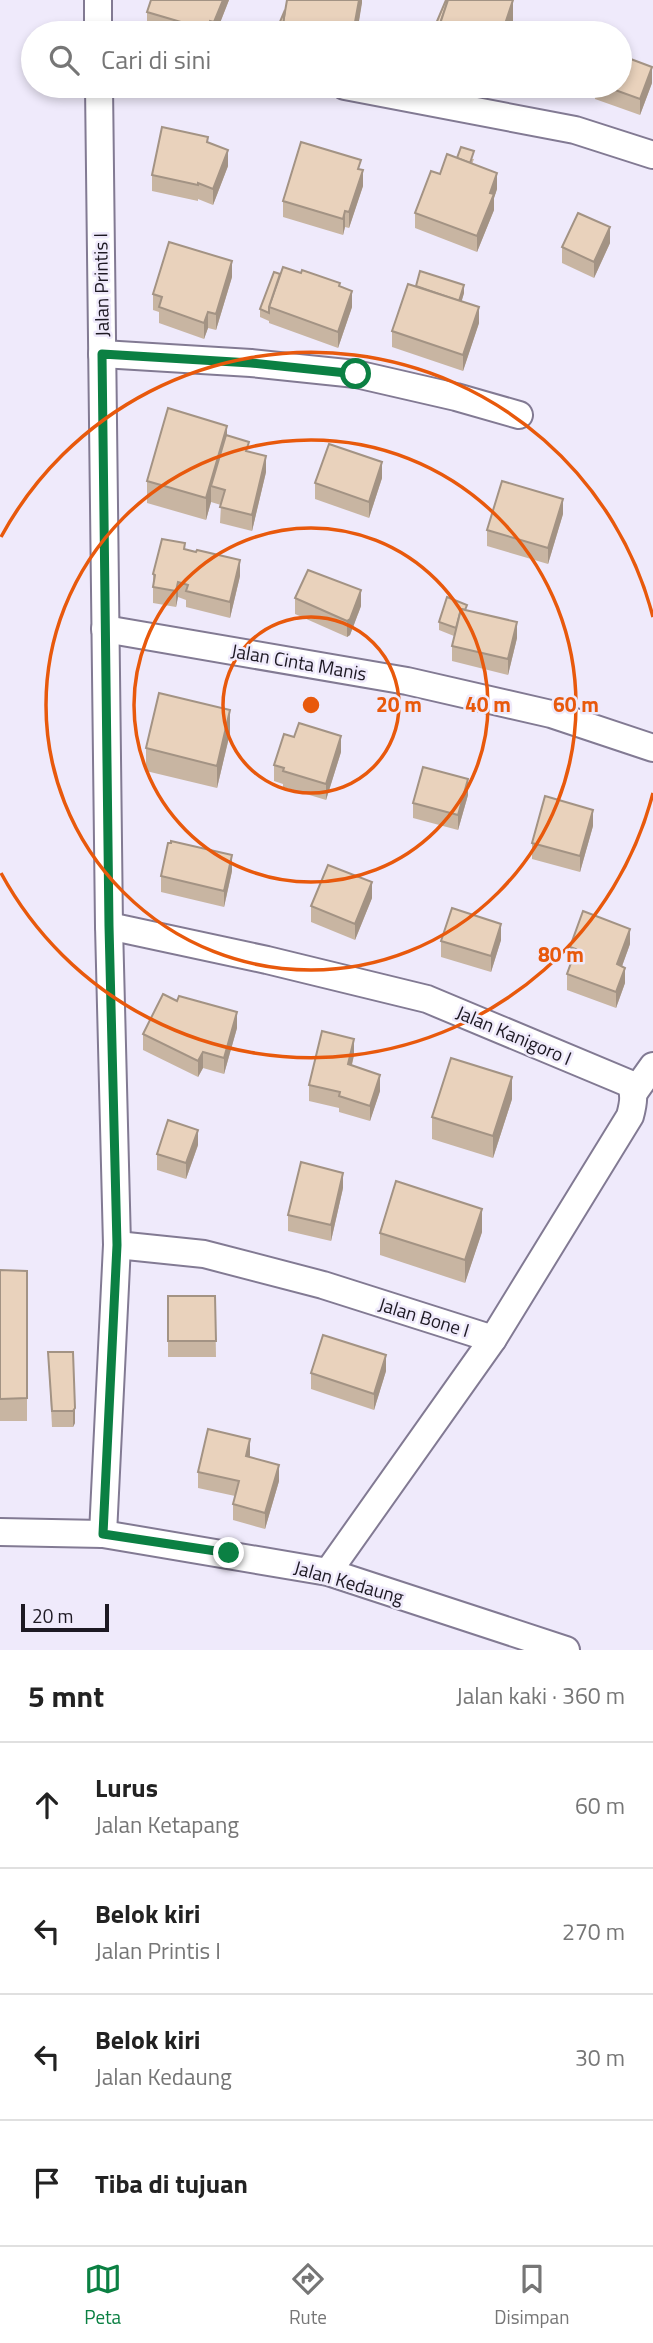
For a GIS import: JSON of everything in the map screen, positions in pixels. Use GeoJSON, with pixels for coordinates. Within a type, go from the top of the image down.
{"type":"FeatureCollection","features":[{"type":"Feature","properties":{"kind":"street"},"geometry":{"type":"LineString","coordinates":[[97,0],[98,21]]}},
{"type":"Feature","properties":{"kind":"street","name":"Jalan Printis I"},"geometry":{"type":"LineString","coordinates":[[99,98],[109,926],[117,1245],[103,1534]]}},
{"type":"Feature","properties":{"kind":"street"},"geometry":{"type":"LineString","coordinates":[[408,98],[575,130],[653,155]]}},
{"type":"Feature","properties":{"kind":"street"},"geometry":{"type":"LineString","coordinates":[[102,354],[251,363],[356,374],[519,415]]}},
{"type":"Feature","properties":{"kind":"street","name":"Jalan Cinta Manis"},"geometry":{"type":"LineString","coordinates":[[105,629],[407,681],[551,714],[653,748]]}},
{"type":"Feature","properties":{"kind":"street","name":"Jalan Kanigoro I"},"geometry":{"type":"LineString","coordinates":[[109,926],[267,960],[427,999],[628,1083],[633,1094]]}},
{"type":"Feature","properties":{"kind":"street"},"geometry":{"type":"LineString","coordinates":[[493,1339],[630,1116],[633,1094],[653,1066]]}},
{"type":"Feature","properties":{"kind":"street","name":"Jalan Bone I"},"geometry":{"type":"LineString","coordinates":[[117,1245],[204,1254],[323,1285],[493,1339],[328,1572]]}},
{"type":"Feature","properties":{"kind":"street","name":"Jalan Kedaung"},"geometry":{"type":"LineString","coordinates":[[0,1532],[103,1534],[328,1572],[566,1650]]}},
{"type":"Feature","properties":{"kind":"building"},"geometry":{"type":"Polygon","coordinates":[[[151,0],[223,0],[214,21],[178,21],[147,12],[151,0]]]}},
{"type":"Feature","properties":{"kind":"building"},"geometry":{"type":"Polygon","coordinates":[[[287,0],[359,0],[355,21],[283,21],[287,0]]]}},
{"type":"Feature","properties":{"kind":"building"},"geometry":{"type":"Polygon","coordinates":[[[446,0],[448,0],[441,21],[437,21],[446,0]]]}},
{"type":"Feature","properties":{"kind":"building"},"geometry":{"type":"Polygon","coordinates":[[[448,0],[513,0],[506,21],[441,21],[448,0]]]}},
{"type":"Feature","properties":{"kind":"building"},"geometry":{"type":"Polygon","coordinates":[[[632,60],[652,67],[640,99],[632,96],[632,60]]]}},
{"type":"Feature","properties":{"kind":"building"},"geometry":{"type":"Polygon","coordinates":[[[162,127],[208,137],[207,142],[228,150],[213,189],[198,183],[152,175],[162,127]]]}},
{"type":"Feature","properties":{"kind":"building"},"geometry":{"type":"Polygon","coordinates":[[[301,142],[361,160],[358,169],[363,170],[349,212],[345,211],[343,219],[283,201],[301,142]]]}},
{"type":"Feature","properties":{"kind":"building"},"geometry":{"type":"Polygon","coordinates":[[[461,147],[474,151],[470,163],[457,158],[461,147]]]}},
{"type":"Feature","properties":{"kind":"building"},"geometry":{"type":"Polygon","coordinates":[[[447,154],[497,173],[490,193],[494,194],[477,236],[415,213],[431,171],[440,174],[447,154]]]}},
{"type":"Feature","properties":{"kind":"building"},"geometry":{"type":"Polygon","coordinates":[[[578,213],[610,227],[594,262],[562,247],[578,213]]]}},
{"type":"Feature","properties":{"kind":"building"},"geometry":{"type":"Polygon","coordinates":[[[169,242],[232,261],[216,314],[208,312],[204,323],[159,307],[162,297],[153,294],[169,242]]]}},
{"type":"Feature","properties":{"kind":"building"},"geometry":{"type":"Polygon","coordinates":[[[283,267],[301,273],[302,270],[340,283],[339,286],[352,291],[338,332],[269,307],[283,267]]]}},
{"type":"Feature","properties":{"kind":"building"},"geometry":{"type":"Polygon","coordinates":[[[420,271],[464,285],[459,301],[416,286],[420,271]]]}},
{"type":"Feature","properties":{"kind":"building"},"geometry":{"type":"Polygon","coordinates":[[[274,272],[280,274],[269,313],[260,309],[274,272]]]}},
{"type":"Feature","properties":{"kind":"building"},"geometry":{"type":"Polygon","coordinates":[[[408,284],[479,307],[463,355],[392,331],[408,284]]]}},
{"type":"Feature","properties":{"kind":"building"},"geometry":{"type":"Polygon","coordinates":[[[168,408],[227,426],[206,498],[147,481],[168,408]]]}},
{"type":"Feature","properties":{"kind":"building"},"geometry":{"type":"Polygon","coordinates":[[[226,435],[249,442],[246,451],[266,456],[252,515],[220,507],[225,490],[211,486],[226,435]]]}},
{"type":"Feature","properties":{"kind":"building"},"geometry":{"type":"Polygon","coordinates":[[[329,444],[382,462],[369,502],[315,483],[329,444]]]}},
{"type":"Feature","properties":{"kind":"building"},"geometry":{"type":"Polygon","coordinates":[[[502,481],[563,499],[548,548],[487,530],[502,481]]]}},
{"type":"Feature","properties":{"kind":"building"},"geometry":{"type":"Polygon","coordinates":[[[162,539],[185,543],[184,549],[240,560],[230,602],[186,591],[188,585],[178,582],[176,591],[153,587],[153,574],[162,539]]]}},
{"type":"Feature","properties":{"kind":"building"},"geometry":{"type":"Polygon","coordinates":[[[308,570],[361,590],[350,619],[347,621],[295,598],[308,570]]]}},
{"type":"Feature","properties":{"kind":"building"},"geometry":{"type":"Polygon","coordinates":[[[447,597],[467,605],[465,610],[461,609],[456,628],[439,622],[447,597]]]}},
{"type":"Feature","properties":{"kind":"building"},"geometry":{"type":"Polygon","coordinates":[[[461,609],[517,622],[508,659],[452,646],[461,609]]]}},
{"type":"Feature","properties":{"kind":"building"},"geometry":{"type":"Polygon","coordinates":[[[159,693],[230,710],[217,766],[146,748],[159,693]]]}},
{"type":"Feature","properties":{"kind":"building"},"geometry":{"type":"Polygon","coordinates":[[[299,723],[341,736],[326,784],[283,771],[284,768],[274,765],[284,734],[294,737],[299,723]]]}},
{"type":"Feature","properties":{"kind":"building"},"geometry":{"type":"Polygon","coordinates":[[[423,767],[468,779],[458,815],[413,803],[423,767]]]}},
{"type":"Feature","properties":{"kind":"building"},"geometry":{"type":"Polygon","coordinates":[[[545,796],[593,810],[580,856],[532,843],[545,796]]]}},
{"type":"Feature","properties":{"kind":"building"},"geometry":{"type":"Polygon","coordinates":[[[171,841],[232,855],[224,891],[161,876],[168,843],[171,841]]]}},
{"type":"Feature","properties":{"kind":"building"},"geometry":{"type":"Polygon","coordinates":[[[328,865],[372,882],[355,924],[311,906],[328,865]]]}},
{"type":"Feature","properties":{"kind":"building"},"geometry":{"type":"Polygon","coordinates":[[[452,908],[501,924],[491,956],[441,941],[452,908]]]}},
{"type":"Feature","properties":{"kind":"building"},"geometry":{"type":"Polygon","coordinates":[[[583,911],[630,929],[617,964],[625,968],[616,992],[567,974],[576,949],[570,947],[583,911]]]}},
{"type":"Feature","properties":{"kind":"building"},"geometry":{"type":"Polygon","coordinates":[[[163,994],[177,1001],[179,996],[237,1012],[224,1058],[203,1052],[198,1061],[143,1034],[163,994]]]}},
{"type":"Feature","properties":{"kind":"building"},"geometry":{"type":"Polygon","coordinates":[[[322,1031],[354,1039],[348,1064],[380,1075],[370,1106],[339,1096],[340,1092],[309,1085],[322,1031]]]}},
{"type":"Feature","properties":{"kind":"building"},"geometry":{"type":"Polygon","coordinates":[[[451,1058],[512,1077],[493,1136],[432,1117],[451,1058]]]}},
{"type":"Feature","properties":{"kind":"building"},"geometry":{"type":"Polygon","coordinates":[[[168,1120],[198,1130],[186,1163],[157,1154],[168,1120]]]}},
{"type":"Feature","properties":{"kind":"building"},"geometry":{"type":"Polygon","coordinates":[[[301,1162],[343,1173],[331,1225],[288,1215],[301,1162]]]}},
{"type":"Feature","properties":{"kind":"building"},"geometry":{"type":"Polygon","coordinates":[[[396,1181],[482,1209],[465,1260],[380,1233],[396,1181]]]}},
{"type":"Feature","properties":{"kind":"building"},"geometry":{"type":"Polygon","coordinates":[[[0,1270],[27,1271],[27,1398],[0,1399],[0,1270]]]}},
{"type":"Feature","properties":{"kind":"building"},"geometry":{"type":"Polygon","coordinates":[[[168,1296],[215,1296],[216,1341],[168,1341],[168,1296]]]}},
{"type":"Feature","properties":{"kind":"building"},"geometry":{"type":"Polygon","coordinates":[[[323,1335],[386,1355],[374,1394],[311,1373],[323,1335]]]}},
{"type":"Feature","properties":{"kind":"building"},"geometry":{"type":"Polygon","coordinates":[[[48,1352],[73,1352],[73,1411],[52,1411],[48,1352]]]}},
{"type":"Feature","properties":{"kind":"building"},"geometry":{"type":"Polygon","coordinates":[[[208,1429],[250,1439],[246,1456],[279,1465],[265,1513],[233,1504],[239,1481],[198,1472],[208,1429]]]}},
{"type":"Feature","properties":{"kind":"route"},"geometry":{"type":"LineString","coordinates":[[229,1553],[103,1534],[117,1245],[109,926],[102,354],[251,363],[356,374]]}}]}
